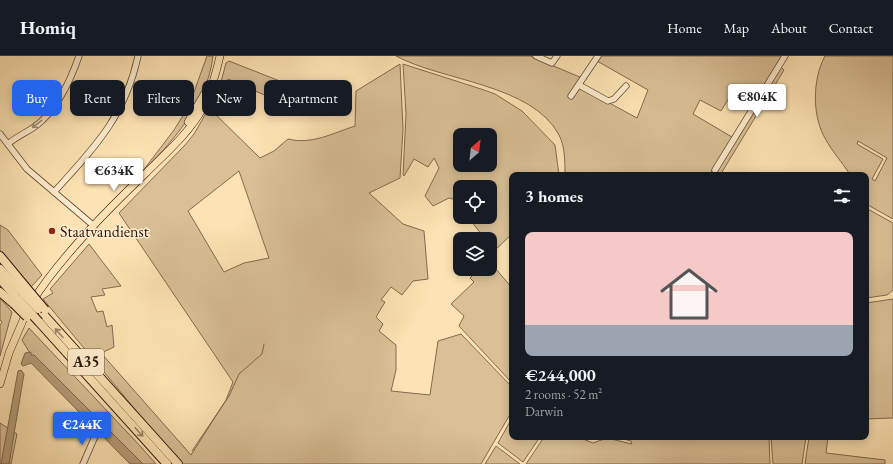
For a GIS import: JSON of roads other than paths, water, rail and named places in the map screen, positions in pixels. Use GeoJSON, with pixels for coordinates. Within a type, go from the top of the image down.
{"type":"FeatureCollection","features":[{"type":"Feature","properties":{"kind":"highway","name":"A35"},"geometry":{"type":"LineString","coordinates":[[0,256],[19,295]]}},
{"type":"Feature","properties":{"kind":"highway","name":"A35"},"geometry":{"type":"LineString","coordinates":[[0,269],[19,295],[41,318],[74,360],[167,464]]}},
{"type":"Feature","properties":{"kind":"highway","name":"A35"},"geometry":{"type":"LineString","coordinates":[[0,280],[19,295],[41,318],[49,322],[178,464]]}},
{"type":"Feature","properties":{"kind":"highway","name":"A35"},"geometry":{"type":"LineString","coordinates":[[0,292],[19,295]]}},
{"type":"Feature","properties":{"kind":"main road"},"geometry":{"type":"LineString","coordinates":[[147,171],[192,115],[207,88],[216,56]]}},
{"type":"Feature","properties":{"kind":"main road"},"geometry":{"type":"LineString","coordinates":[[0,384],[8,353],[28,310],[52,273],[94,226],[176,143],[200,113],[220,56]]}},
{"type":"Feature","properties":{"kind":"street"},"geometry":{"type":"LineString","coordinates":[[8,144],[37,124],[49,112],[63,90],[79,56]]}},
{"type":"Feature","properties":{"kind":"street"},"geometry":{"type":"LineString","coordinates":[[54,192],[101,140],[115,118],[128,91],[138,56]]}},
{"type":"Feature","properties":{"kind":"street"},"geometry":{"type":"LineString","coordinates":[[536,56],[552,63],[557,56]]}},
{"type":"Feature","properties":{"kind":"street"},"geometry":{"type":"LineString","coordinates":[[571,96],[598,56]]}},
{"type":"Feature","properties":{"kind":"street"},"geometry":{"type":"LineString","coordinates":[[715,170],[785,56]]}},
{"type":"Feature","properties":{"kind":"street"},"geometry":{"type":"LineString","coordinates":[[579,85],[608,101],[614,99],[626,86]]}},
{"type":"Feature","properties":{"kind":"street"},"geometry":{"type":"LineString","coordinates":[[0,134],[27,169],[94,226]]}},
{"type":"Feature","properties":{"kind":"street"},"geometry":{"type":"LineString","coordinates":[[84,464],[96,434]]}},
{"type":"Feature","properties":{"kind":"waterway"},"geometry":{"type":"LineString","coordinates":[[192,451],[229,396],[239,374],[262,354],[264,344]]}},
{"type":"Feature","properties":{"kind":"place","name":"Staatvandienst"},"geometry":{"type":"Point","coordinates":[52,231]}}]}
